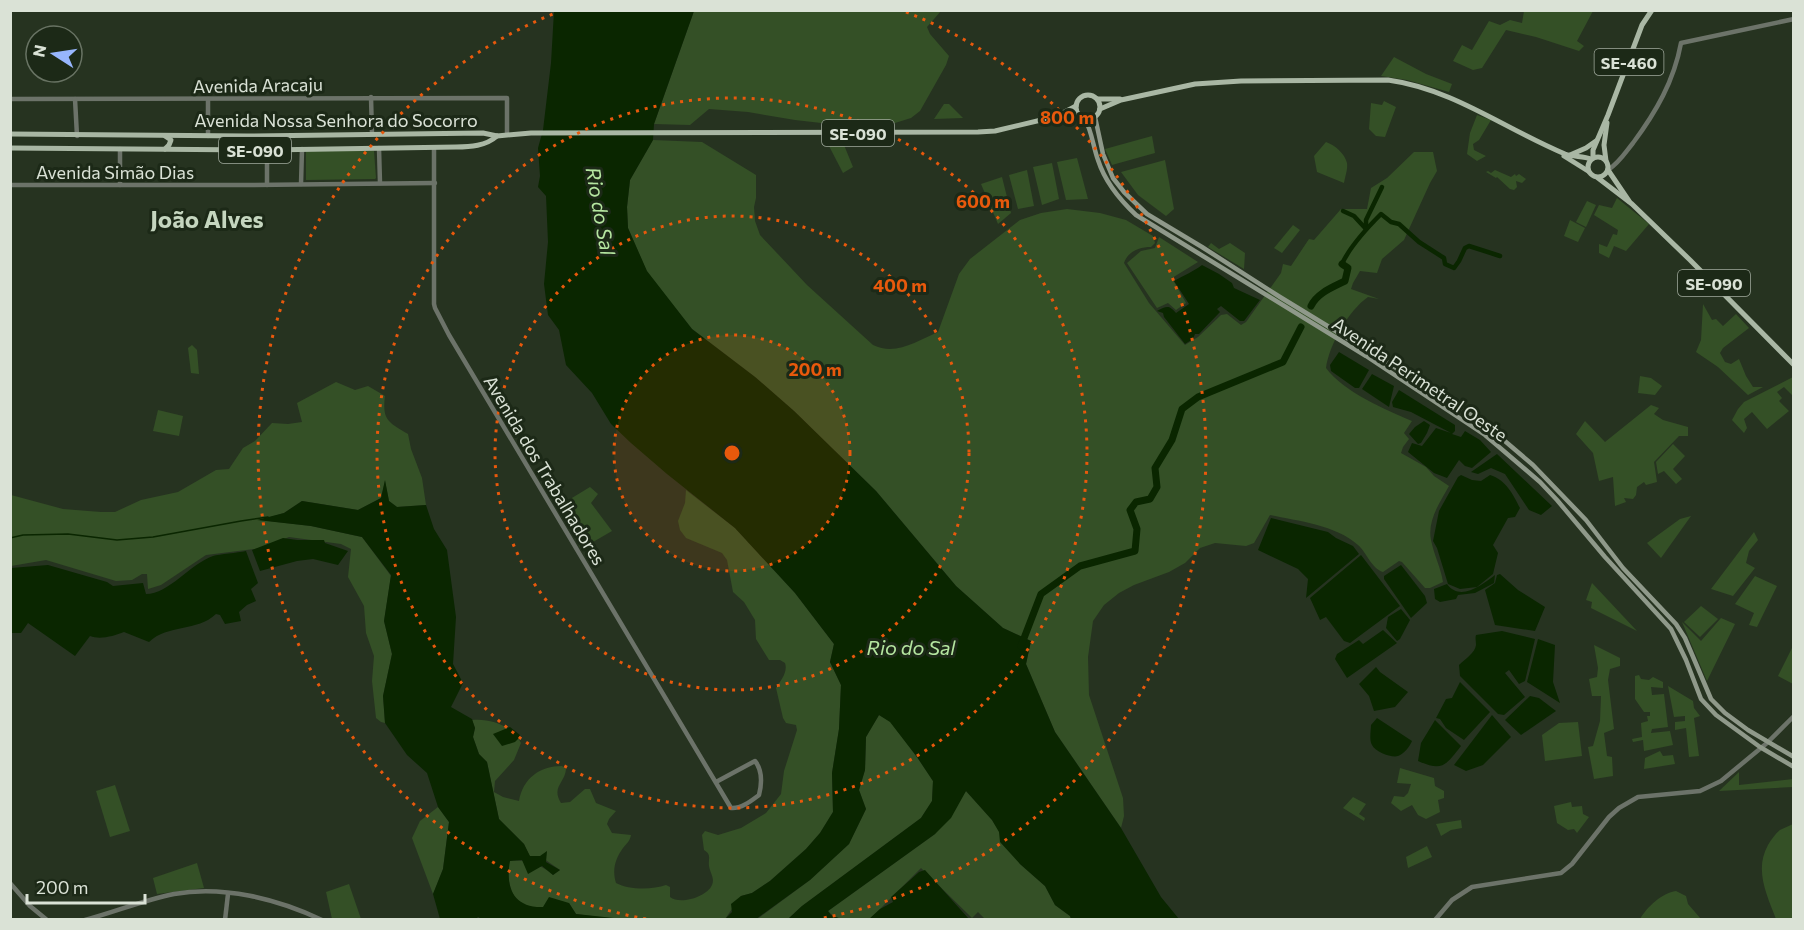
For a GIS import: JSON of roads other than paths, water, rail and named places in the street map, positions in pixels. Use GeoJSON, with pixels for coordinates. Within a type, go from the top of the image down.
{"type":"FeatureCollection","features":[{"type":"Feature","properties":{"kind":"main road","name":"SE-460"},"geometry":{"type":"LineString","coordinates":[[1592,159],[1597,140],[1642,25],[1652,10]]}},
{"type":"Feature","properties":{"kind":"main road","name":"SE-090"},"geometry":{"type":"LineString","coordinates":[[1095,117],[1100,110],[1121,100],[1170,88],[1214,82],[1388,80],[1410,83],[1440,92],[1569,155],[1592,159]]}},
{"type":"Feature","properties":{"kind":"main road","name":"SE-090"},"geometry":{"type":"LineString","coordinates":[[1058,116],[1076,106],[1084,96],[1121,100]]}},
{"type":"Feature","properties":{"kind":"main road"},"geometry":{"type":"LineString","coordinates":[[1097,99],[1100,110]]}},
{"type":"Feature","properties":{"kind":"main road"},"geometry":{"type":"LineString","coordinates":[[1076,106],[1078,114],[1085,119],[1095,117]]}},
{"type":"Feature","properties":{"kind":"main road","name":"SE-090"},"geometry":{"type":"LineString","coordinates":[[497,136],[531,133],[978,132],[995,131],[1058,116],[1078,114]]}},
{"type":"Feature","properties":{"kind":"main road","name":"SE-460"},"geometry":{"type":"LineString","coordinates":[[1606,161],[1604,145],[1608,115]]}},
{"type":"Feature","properties":{"kind":"main road","name":"Avenida Perimetral Oeste"},"geometry":{"type":"LineString","coordinates":[[1095,117],[1103,154],[1113,178],[1142,210],[1452,402],[1486,425],[1533,465],[1586,520],[1623,568],[1676,624],[1685,638],[1711,699],[1725,713],[1767,743],[1794,757]]}},
{"type":"Feature","properties":{"kind":"main road","name":"Avenida Perimetral Oeste"},"geometry":{"type":"LineString","coordinates":[[1085,119],[1106,180],[1124,204],[1136,215],[1366,356],[1467,422],[1540,482],[1671,628],[1701,699],[1716,715],[1760,747],[1794,767]]}},
{"type":"Feature","properties":{"kind":"main road"},"geometry":{"type":"LineString","coordinates":[[403,133],[397,136],[396,141],[397,145],[403,148]]}},
{"type":"Feature","properties":{"kind":"main road"},"geometry":{"type":"LineString","coordinates":[[469,147],[475,140],[470,133]]}},
{"type":"Feature","properties":{"kind":"main road","name":"Avenida Nossa Senhora do Socorro"},"geometry":{"type":"LineString","coordinates":[[10,134],[208,136],[483,133],[497,136]]}},
{"type":"Feature","properties":{"kind":"main road"},"geometry":{"type":"LineString","coordinates":[[164,135],[171,140],[165,149]]}},
{"type":"Feature","properties":{"kind":"main road"},"geometry":{"type":"LineString","coordinates":[[76,136],[70,145],[76,149]]}},
{"type":"Feature","properties":{"kind":"main road","name":"Avenida Nossa Senhora do Socorro"},"geometry":{"type":"LineString","coordinates":[[10,148],[267,150],[434,148],[469,147],[488,142],[497,136]]}},
{"type":"Feature","properties":{"kind":"main road"},"geometry":{"type":"LineString","coordinates":[[1569,155],[1586,148],[1597,140]]}},
{"type":"Feature","properties":{"kind":"main road","name":"SE-090"},"geometry":{"type":"LineString","coordinates":[[1551,147],[1588,171]]}},
{"type":"Feature","properties":{"kind":"main road"},"geometry":{"type":"LineString","coordinates":[[1599,157],[1606,161],[1608,170],[1605,175],[1598,178],[1593,177],[1588,171],[1588,166],[1592,159],[1599,157]]}},
{"type":"Feature","properties":{"kind":"main road","name":"SE-090"},"geometry":{"type":"LineString","coordinates":[[1608,170],[1632,204]]}},
{"type":"Feature","properties":{"kind":"main road","name":"SE-090"},"geometry":{"type":"LineString","coordinates":[[1598,178],[1632,204],[1794,365]]}},
{"type":"Feature","properties":{"kind":"street"},"geometry":{"type":"LineString","coordinates":[[1608,170],[1619,162],[1658,107],[1676,66],[1681,43],[1794,19]]}},
{"type":"Feature","properties":{"kind":"street"},"geometry":{"type":"LineString","coordinates":[[371,97],[372,134]]}},
{"type":"Feature","properties":{"kind":"street","name":"Avenida Aracaju"},"geometry":{"type":"LineString","coordinates":[[10,99],[507,98],[507,134]]}},
{"type":"Feature","properties":{"kind":"street"},"geometry":{"type":"LineString","coordinates":[[75,99],[76,136]]}},
{"type":"Feature","properties":{"kind":"street"},"geometry":{"type":"LineString","coordinates":[[208,99],[208,136]]}},
{"type":"Feature","properties":{"kind":"street"},"geometry":{"type":"LineString","coordinates":[[378,148],[380,183]]}},
{"type":"Feature","properties":{"kind":"street","name":"Avenida dos Trabalhadores"},"geometry":{"type":"LineString","coordinates":[[434,148],[435,308],[448,335],[716,782],[731,807],[733,809],[739,808],[759,795],[760,769],[755,761],[716,782]]}},
{"type":"Feature","properties":{"kind":"street"},"geometry":{"type":"LineString","coordinates":[[120,149],[120,185]]}},
{"type":"Feature","properties":{"kind":"street"},"geometry":{"type":"LineString","coordinates":[[301,184],[302,149]]}},
{"type":"Feature","properties":{"kind":"street"},"geometry":{"type":"LineString","coordinates":[[267,150],[267,185]]}},
{"type":"Feature","properties":{"kind":"street","name":"Avenida Simão Dias"},"geometry":{"type":"LineString","coordinates":[[10,185],[435,183]]}},
{"type":"Feature","properties":{"kind":"street"},"geometry":{"type":"LineString","coordinates":[[1435,920],[1452,900],[1472,887],[1562,873],[1618,808],[1638,797],[1687,793],[1708,788],[1724,779],[1767,743],[1794,716]]}},
{"type":"Feature","properties":{"kind":"street"},"geometry":{"type":"LineString","coordinates":[[10,883],[30,906],[47,920]]}},
{"type":"Feature","properties":{"kind":"street"},"geometry":{"type":"LineString","coordinates":[[85,920],[129,905],[173,894],[208,892],[274,900],[303,910],[322,920]]}},
{"type":"Feature","properties":{"kind":"street"},"geometry":{"type":"LineString","coordinates":[[225,920],[228,894]]}},
{"type":"Feature","properties":{"kind":"water","name":"Rio do Sal"},"geometry":{"type":"Polygon","coordinates":[[[554,11],[694,11],[654,124],[653,140],[630,180],[627,207],[628,228],[647,271],[692,329],[755,377],[794,411],[876,491],[956,586],[1003,628],[1031,641],[1026,664],[1055,732],[1121,828],[1161,897],[1179,919],[1071,919],[1055,905],[1045,886],[1000,842],[999,832],[992,820],[966,791],[951,818],[935,834],[828,911],[831,915],[841,919],[788,919],[802,906],[921,818],[932,801],[933,781],[890,722],[879,715],[866,737],[865,770],[859,790],[866,809],[849,844],[810,880],[756,919],[725,919],[732,912],[731,904],[741,896],[752,893],[770,881],[806,849],[820,833],[833,812],[832,773],[839,729],[841,685],[830,662],[834,644],[795,593],[735,528],[667,474],[611,424],[592,393],[566,365],[559,330],[548,315],[544,284],[548,242],[546,196],[538,187],[540,176],[538,148],[543,130],[551,63],[554,11]]]}},
{"type":"Feature","properties":{"kind":"water"},"geometry":{"type":"Polygon","coordinates":[[[1202,265],[1232,283],[1234,288],[1260,300],[1244,321],[1240,321],[1221,306],[1217,309],[1220,312],[1199,334],[1195,334],[1193,339],[1185,344],[1163,313],[1157,311],[1168,307],[1176,313],[1189,304],[1174,281],[1202,265]]]}},
{"type":"Feature","properties":{"kind":"water"},"geometry":{"type":"Polygon","coordinates":[[[1339,352],[1369,370],[1359,388],[1355,388],[1331,371],[1330,365],[1339,352]]]}},
{"type":"Feature","properties":{"kind":"water"},"geometry":{"type":"Polygon","coordinates":[[[1372,374],[1394,386],[1389,407],[1362,389],[1372,374]]]}},
{"type":"Feature","properties":{"kind":"water"},"geometry":{"type":"Polygon","coordinates":[[[1399,390],[1455,425],[1455,431],[1452,434],[1461,437],[1465,431],[1480,440],[1491,452],[1472,468],[1465,466],[1459,460],[1447,478],[1434,473],[1408,452],[1412,443],[1422,446],[1436,428],[1451,433],[1411,412],[1393,407],[1392,402],[1399,390]]]}},
{"type":"Feature","properties":{"kind":"water"},"geometry":{"type":"Polygon","coordinates":[[[1424,421],[1430,425],[1421,443],[1418,444],[1409,434],[1424,421]]]}},
{"type":"Feature","properties":{"kind":"water"},"geometry":{"type":"Polygon","coordinates":[[[1497,454],[1552,506],[1541,515],[1529,510],[1505,474],[1491,468],[1478,474],[1471,472],[1497,454]]]}},
{"type":"Feature","properties":{"kind":"water"},"geometry":{"type":"Polygon","coordinates":[[[1461,475],[1481,481],[1490,475],[1496,477],[1508,488],[1520,508],[1515,517],[1508,518],[1493,545],[1498,553],[1493,574],[1477,587],[1460,589],[1448,584],[1433,541],[1439,511],[1461,475]]]}},
{"type":"Feature","properties":{"kind":"water"},"geometry":{"type":"Polygon","coordinates":[[[385,480],[389,501],[397,507],[426,505],[434,529],[447,550],[456,617],[453,664],[463,683],[451,707],[472,719],[475,728],[473,737],[479,754],[487,762],[499,819],[524,844],[530,856],[540,856],[547,851],[546,862],[560,870],[553,875],[542,866],[528,874],[522,860],[510,861],[509,880],[514,894],[518,900],[533,906],[543,907],[549,897],[569,903],[576,914],[623,919],[484,920],[478,917],[476,919],[440,919],[433,894],[443,869],[449,822],[438,807],[427,773],[407,755],[385,723],[383,696],[392,654],[384,621],[391,575],[362,537],[311,526],[257,520],[284,513],[302,501],[358,510],[381,498],[385,480]]]}},
{"type":"Feature","properties":{"kind":"water"},"geometry":{"type":"Polygon","coordinates":[[[1271,518],[1328,532],[1353,546],[1359,554],[1306,598],[1308,579],[1298,569],[1258,550],[1271,518]]]}},
{"type":"Feature","properties":{"kind":"water"},"geometry":{"type":"Polygon","coordinates":[[[283,538],[324,540],[325,543],[348,551],[338,565],[313,559],[260,571],[252,550],[283,538]]]}},
{"type":"Feature","properties":{"kind":"water"},"geometry":{"type":"Polygon","coordinates":[[[246,551],[258,583],[251,589],[256,601],[239,612],[241,621],[225,624],[220,615],[216,614],[200,623],[157,636],[149,642],[124,632],[103,638],[90,636],[75,656],[28,623],[21,633],[11,633],[11,568],[48,565],[107,582],[113,586],[143,583],[146,594],[163,589],[196,565],[213,556],[246,551]]]}},
{"type":"Feature","properties":{"kind":"water"},"geometry":{"type":"Polygon","coordinates":[[[1361,555],[1400,606],[1350,643],[1344,641],[1326,617],[1320,620],[1310,598],[1361,555]]]}},
{"type":"Feature","properties":{"kind":"water"},"geometry":{"type":"Polygon","coordinates":[[[1401,565],[1425,596],[1427,603],[1411,618],[1384,579],[1384,576],[1401,565]]]}},
{"type":"Feature","properties":{"kind":"water"},"geometry":{"type":"Polygon","coordinates":[[[1500,574],[1518,590],[1545,607],[1535,631],[1495,625],[1485,590],[1495,583],[1497,575],[1500,574]]]}},
{"type":"Feature","properties":{"kind":"water"},"geometry":{"type":"Polygon","coordinates":[[[1495,575],[1494,583],[1475,593],[1458,595],[1456,599],[1440,602],[1435,599],[1434,589],[1447,584],[1458,592],[1464,592],[1478,587],[1495,575]]]}},
{"type":"Feature","properties":{"kind":"water"},"geometry":{"type":"Polygon","coordinates":[[[1401,609],[1410,620],[1397,641],[1386,628],[1388,617],[1401,609]]]}},
{"type":"Feature","properties":{"kind":"water"},"geometry":{"type":"Polygon","coordinates":[[[1383,630],[1397,643],[1347,678],[1335,659],[1337,654],[1359,640],[1363,644],[1383,630]]]}},
{"type":"Feature","properties":{"kind":"water"},"geometry":{"type":"Polygon","coordinates":[[[1502,631],[1535,639],[1525,681],[1519,684],[1509,670],[1505,673],[1525,697],[1504,715],[1498,714],[1460,676],[1459,665],[1474,651],[1476,635],[1502,631]]]}},
{"type":"Feature","properties":{"kind":"water"},"geometry":{"type":"Polygon","coordinates":[[[1538,639],[1555,645],[1553,682],[1560,703],[1527,682],[1538,639]]]}},
{"type":"Feature","properties":{"kind":"water"},"geometry":{"type":"Polygon","coordinates":[[[1376,667],[1408,692],[1395,707],[1374,711],[1369,696],[1359,684],[1376,667]]]}},
{"type":"Feature","properties":{"kind":"water"},"geometry":{"type":"Polygon","coordinates":[[[1460,682],[1490,712],[1464,740],[1436,718],[1446,699],[1452,698],[1460,682]]]}},
{"type":"Feature","properties":{"kind":"water"},"geometry":{"type":"Polygon","coordinates":[[[1530,696],[1539,698],[1556,711],[1521,735],[1505,720],[1530,696]]]}},
{"type":"Feature","properties":{"kind":"water"},"geometry":{"type":"Polygon","coordinates":[[[1492,715],[1511,737],[1483,765],[1466,771],[1454,765],[1492,715]]]}},
{"type":"Feature","properties":{"kind":"water"},"geometry":{"type":"Polygon","coordinates":[[[1377,718],[1412,741],[1402,754],[1392,756],[1374,748],[1371,740],[1371,725],[1377,718]]]}},
{"type":"Feature","properties":{"kind":"water"},"geometry":{"type":"Polygon","coordinates":[[[1435,720],[1461,746],[1447,762],[1439,766],[1418,761],[1421,743],[1435,720]]]}},
{"type":"Feature","properties":{"kind":"water"},"geometry":{"type":"Polygon","coordinates":[[[510,727],[520,737],[515,742],[502,746],[493,734],[510,727]]]}},
{"type":"Feature","properties":{"kind":"water"},"geometry":{"type":"Polygon","coordinates":[[[925,870],[969,919],[869,919],[880,909],[893,902],[891,897],[919,872],[925,870]]]}},
{"type":"Feature","properties":{"kind":"waterway"},"geometry":{"type":"LineString","coordinates":[[1366,229],[1366,220],[1382,187]]}},
{"type":"Feature","properties":{"kind":"waterway"},"geometry":{"type":"LineString","coordinates":[[1343,211],[1354,216],[1366,229]]}},
{"type":"Feature","properties":{"kind":"waterway"},"geometry":{"type":"LineString","coordinates":[[1342,264],[1354,244],[1381,214],[1391,222],[1399,224],[1419,242],[1444,258],[1445,264],[1454,268],[1465,248],[1469,246],[1500,256]]}},
{"type":"Feature","properties":{"kind":"waterway"},"geometry":{"type":"LineString","coordinates":[[1311,306],[1321,294],[1345,281],[1348,268],[1342,264]]}},
{"type":"Feature","properties":{"kind":"waterway"},"geometry":{"type":"LineString","coordinates":[[1021,646],[1041,594],[1080,566],[1135,551],[1137,529],[1130,510],[1136,502],[1150,499],[1157,487],[1155,468],[1172,440],[1182,409],[1198,397],[1283,362],[1301,327]]}},
{"type":"Feature","properties":{"kind":"waterway"},"geometry":{"type":"LineString","coordinates":[[10,538],[23,535],[68,534],[117,540],[153,537],[268,517]]}},
{"type":"Feature","properties":{"kind":"district","name":"João Alves"},"geometry":{"type":"Point","coordinates":[207,218]}}]}
